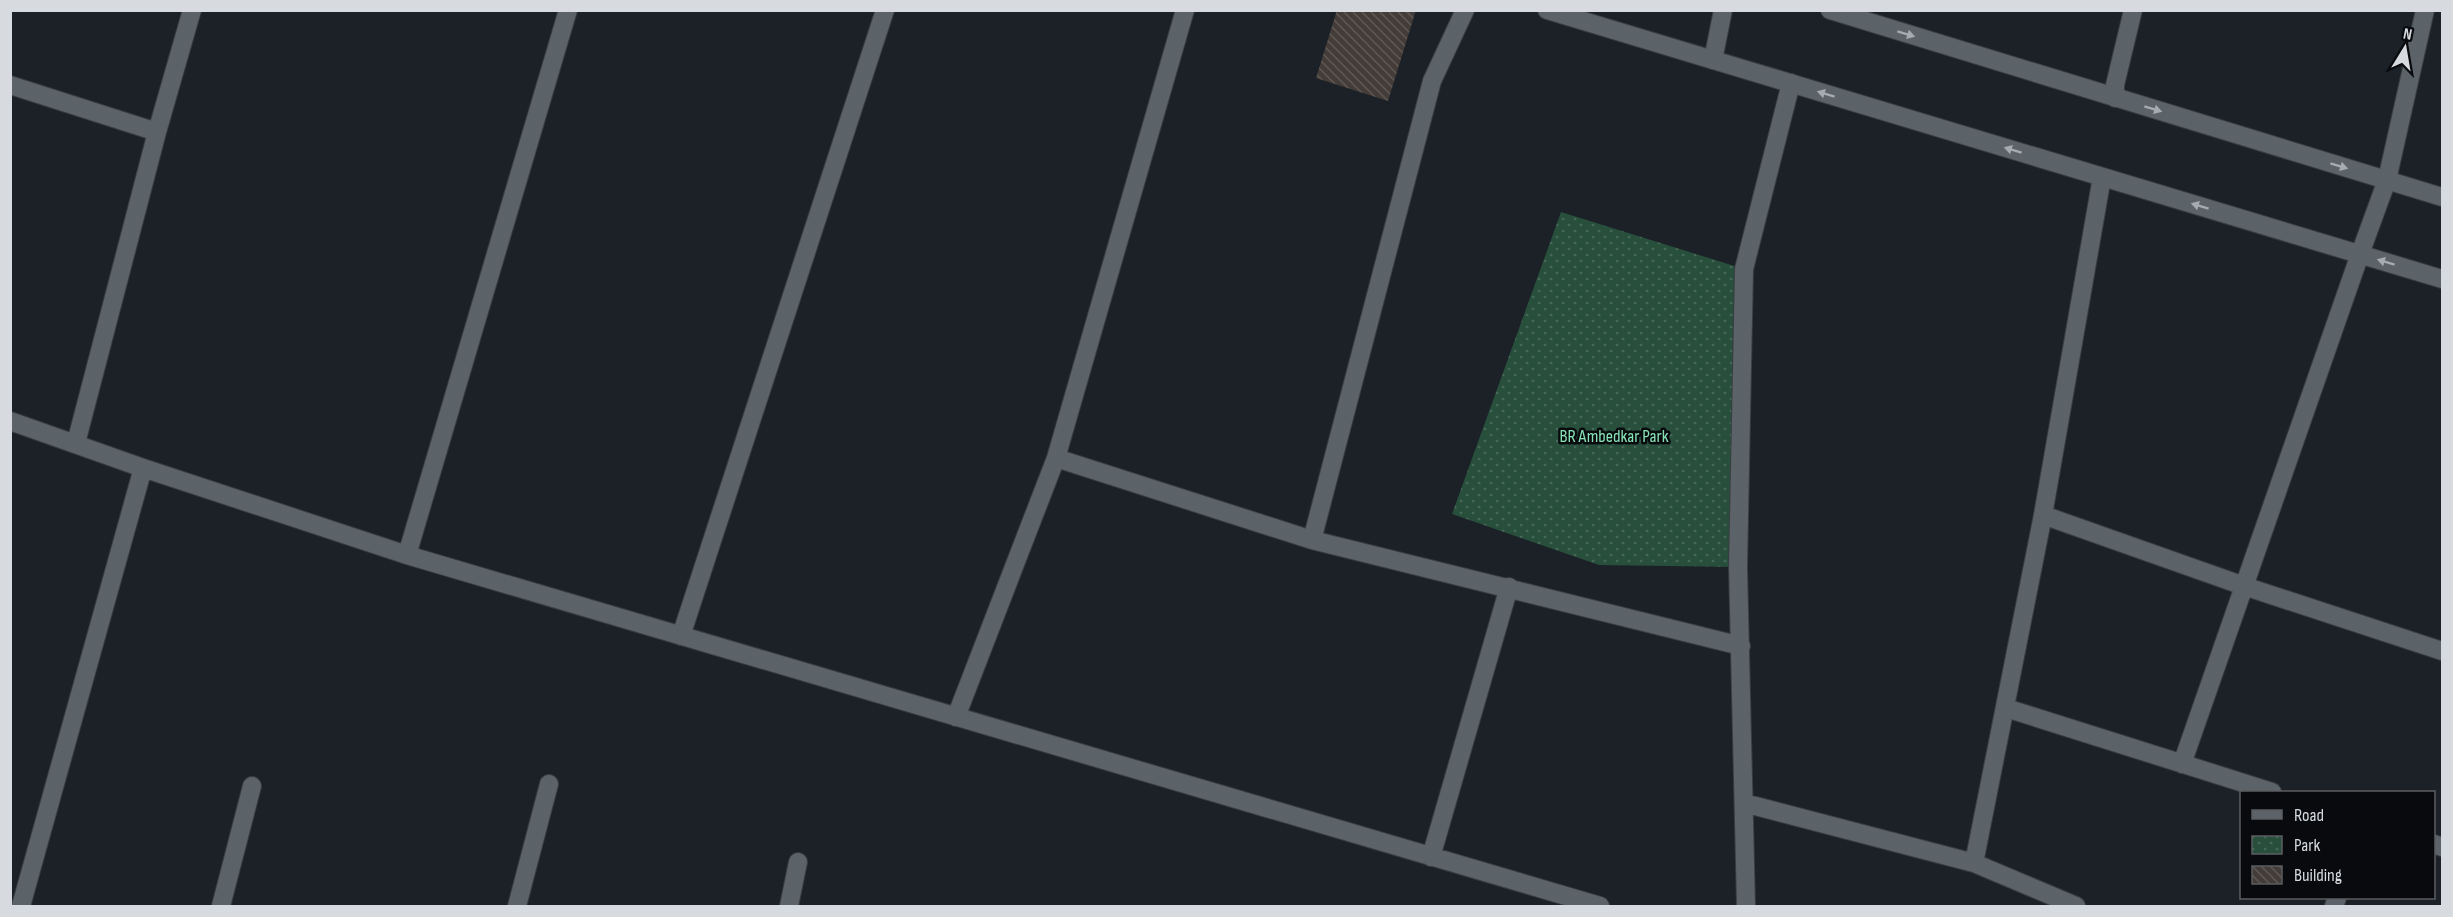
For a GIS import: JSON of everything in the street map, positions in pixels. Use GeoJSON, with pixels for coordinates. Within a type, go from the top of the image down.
{"type":"FeatureCollection","features":[{"type":"Feature","properties":{"kind":"street"},"geometry":{"type":"LineString","coordinates":[[76,443],[157,132],[192,10]]}},
{"type":"Feature","properties":{"kind":"street"},"geometry":{"type":"LineString","coordinates":[[407,555],[568,10]]}},
{"type":"Feature","properties":{"kind":"street"},"geometry":{"type":"LineString","coordinates":[[681,636],[885,10]]}},
{"type":"Feature","properties":{"kind":"street"},"geometry":{"type":"LineString","coordinates":[[956,717],[1056,458],[1185,10]]}},
{"type":"Feature","properties":{"kind":"street"},"geometry":{"type":"LineString","coordinates":[[1312,540],[1432,81],[1466,10]]}},
{"type":"Feature","properties":{"kind":"street"},"geometry":{"type":"LineString","coordinates":[[1547,10],[2442,279]]}},
{"type":"Feature","properties":{"kind":"street"},"geometry":{"type":"LineString","coordinates":[[1713,60],[1723,10]]}},
{"type":"Feature","properties":{"kind":"street"},"geometry":{"type":"LineString","coordinates":[[1830,10],[1867,16],[2115,98],[2442,197]]}},
{"type":"Feature","properties":{"kind":"street"},"geometry":{"type":"LineString","coordinates":[[2115,98],[2115,85],[2133,10]]}},
{"type":"Feature","properties":{"kind":"street"},"geometry":{"type":"LineString","coordinates":[[2182,764],[2386,180],[2426,10]]}},
{"type":"Feature","properties":{"kind":"street"},"geometry":{"type":"LineString","coordinates":[[1746,906],[1738,567],[1744,269],[1791,83]]}},
{"type":"Feature","properties":{"kind":"street"},"geometry":{"type":"LineString","coordinates":[[10,85],[157,132]]}},
{"type":"Feature","properties":{"kind":"street"},"geometry":{"type":"LineString","coordinates":[[1974,863],[2043,515],[2102,177]]}},
{"type":"Feature","properties":{"kind":"street"},"geometry":{"type":"LineString","coordinates":[[10,421],[143,468],[407,555],[1600,906]]}},
{"type":"Feature","properties":{"kind":"street"},"geometry":{"type":"LineString","coordinates":[[1056,458],[1312,540],[1741,646]]}},
{"type":"Feature","properties":{"kind":"street"},"geometry":{"type":"LineString","coordinates":[[21,906],[143,468]]}},
{"type":"Feature","properties":{"kind":"street"},"geometry":{"type":"LineString","coordinates":[[2043,515],[2244,586],[2442,651]]}},
{"type":"Feature","properties":{"kind":"street"},"geometry":{"type":"LineString","coordinates":[[1431,857],[1509,587]]}},
{"type":"Feature","properties":{"kind":"street"},"geometry":{"type":"LineString","coordinates":[[2006,708],[2269,791]]}},
{"type":"Feature","properties":{"kind":"street"},"geometry":{"type":"LineString","coordinates":[[518,906],[549,784]]}},
{"type":"Feature","properties":{"kind":"street"},"geometry":{"type":"LineString","coordinates":[[221,906],[252,786]]}},
{"type":"Feature","properties":{"kind":"street"},"geometry":{"type":"LineString","coordinates":[[1744,803],[1974,863],[2076,906]]}},
{"type":"Feature","properties":{"kind":"street"},"geometry":{"type":"LineString","coordinates":[[789,906],[798,862]]}},
{"type":"Feature","properties":{"kind":"green space","name":"BR Ambedkar Park"},"geometry":{"type":"Polygon","coordinates":[[[1561,212],[1744,269],[1738,567],[1599,565],[1452,514],[1561,212]]]}},
{"type":"Feature","properties":{"kind":"building"},"geometry":{"type":"Polygon","coordinates":[[[1337,10],[1416,10],[1388,101],[1316,78],[1337,10]]]}}]}
